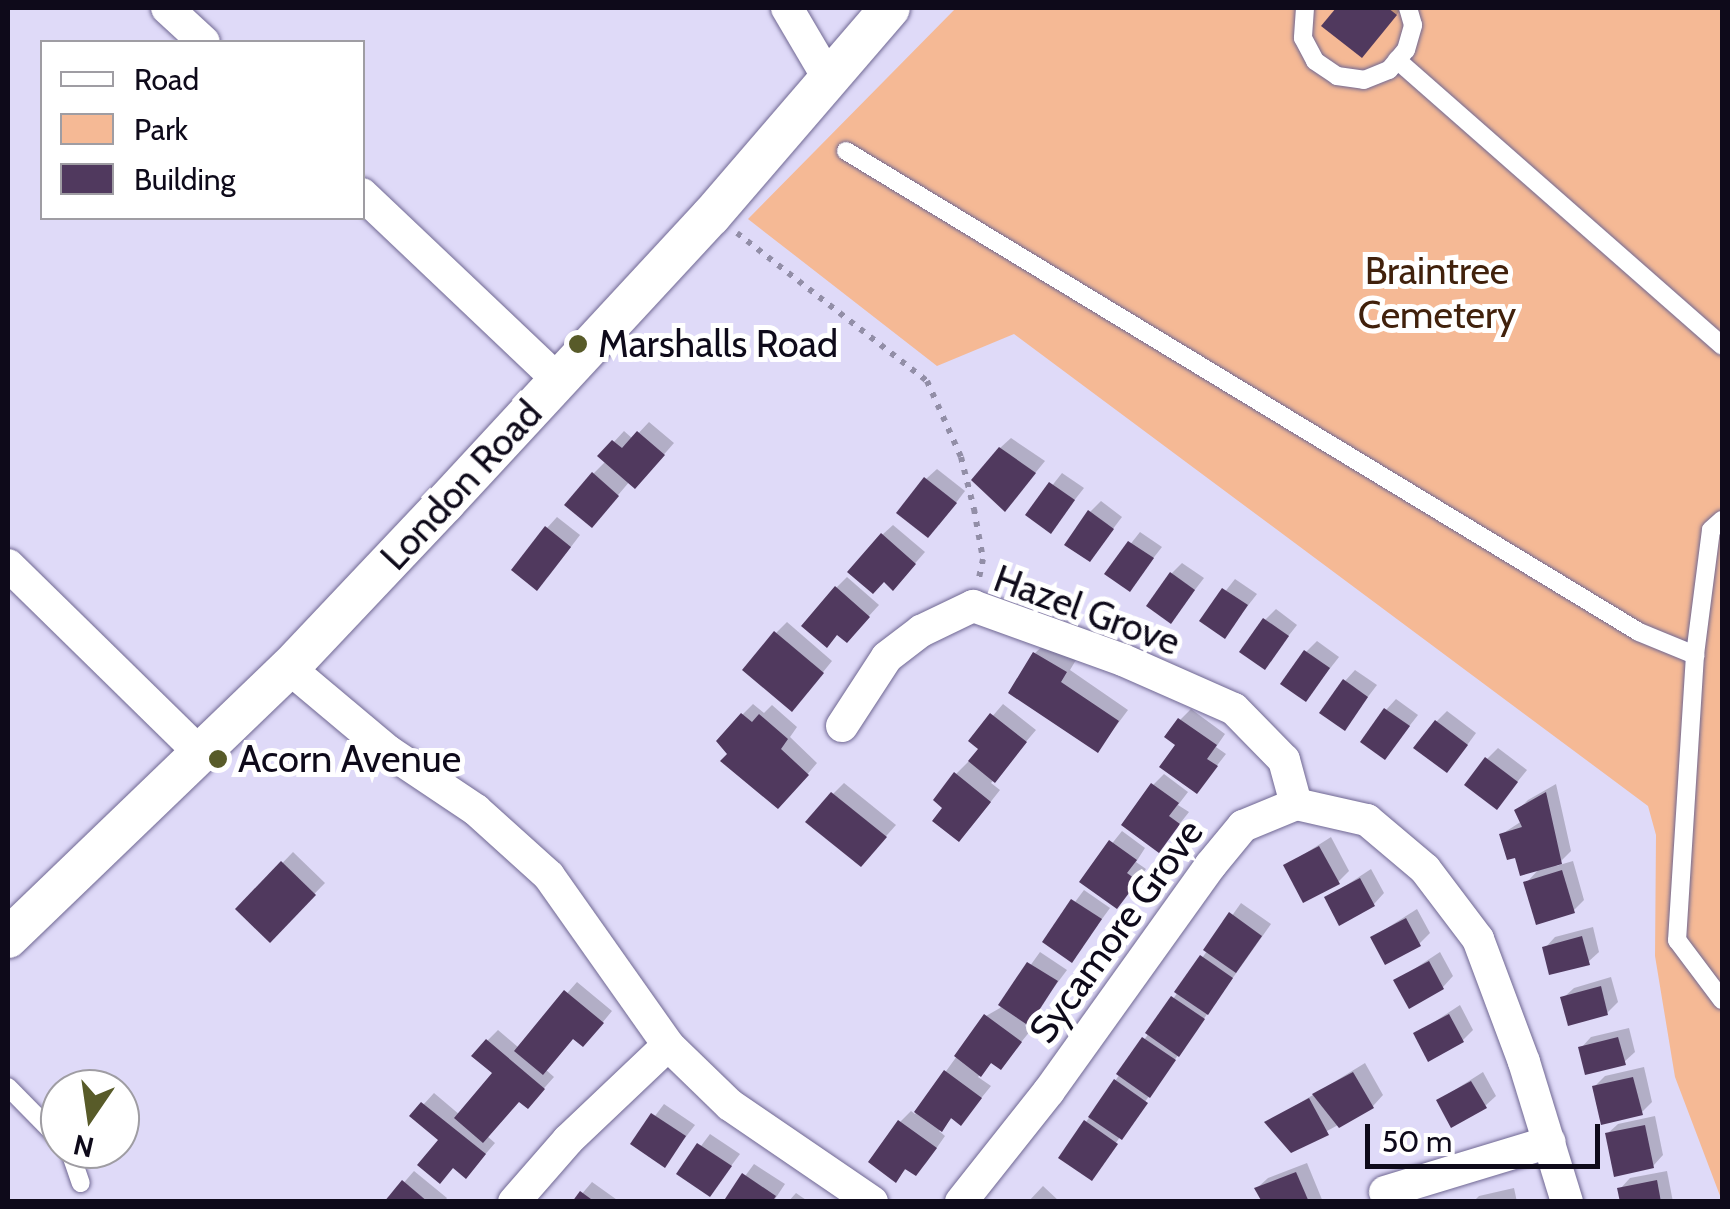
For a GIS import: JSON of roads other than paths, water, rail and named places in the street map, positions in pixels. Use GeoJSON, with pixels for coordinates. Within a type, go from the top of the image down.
{"type":"FeatureCollection","features":[{"type":"Feature","properties":{"kind":"street"},"geometry":{"type":"LineString","coordinates":[[168,8],[202,40]]}},
{"type":"Feature","properties":{"kind":"street"},"geometry":{"type":"LineString","coordinates":[[787,8],[827,76]]}},
{"type":"Feature","properties":{"kind":"street","name":"London Road"},"geometry":{"type":"LineString","coordinates":[[8,938],[289,668],[711,216],[827,76],[890,8]]}},
{"type":"Feature","properties":{"kind":"street"},"geometry":{"type":"LineString","coordinates":[[365,197],[558,380]]}},
{"type":"Feature","properties":{"kind":"street"},"geometry":{"type":"LineString","coordinates":[[8,565],[199,752]]}},
{"type":"Feature","properties":{"kind":"street","name":"Hazel Grove"},"geometry":{"type":"LineString","coordinates":[[842,726],[886,657],[921,631],[972,606],[1122,660],[1234,709],[1284,760],[1296,804]]}},
{"type":"Feature","properties":{"kind":"street"},"geometry":{"type":"LineString","coordinates":[[289,668],[388,751],[476,810],[548,876],[668,1045],[730,1106],[872,1202]]}},
{"type":"Feature","properties":{"kind":"street"},"geometry":{"type":"LineString","coordinates":[[1296,804],[1366,820],[1425,869],[1478,939],[1550,1142],[1567,1202]]}},
{"type":"Feature","properties":{"kind":"street","name":"Sycamore Grove"},"geometry":{"type":"LineString","coordinates":[[961,1202],[1049,1090],[1243,826],[1296,804]]}},
{"type":"Feature","properties":{"kind":"street"},"geometry":{"type":"LineString","coordinates":[[514,1202],[568,1140],[668,1045]]}},
{"type":"Feature","properties":{"kind":"street"},"geometry":{"type":"LineString","coordinates":[[1385,1192],[1550,1142]]}},
{"type":"Feature","properties":{"kind":"lane"},"geometry":{"type":"LineString","coordinates":[[1305,8],[1303,38],[1316,61],[1337,76],[1364,80],[1388,70],[1406,50],[1413,24],[1408,8]]}},
{"type":"Feature","properties":{"kind":"lane"},"geometry":{"type":"LineString","coordinates":[[1398,60],[1722,346]]}},
{"type":"Feature","properties":{"kind":"lane"},"geometry":{"type":"LineString","coordinates":[[846,150],[1639,632],[1695,656]]}},
{"type":"Feature","properties":{"kind":"lane"},"geometry":{"type":"LineString","coordinates":[[1722,520],[1712,530],[1695,656],[1677,940],[1722,1000]]}},
{"type":"Feature","properties":{"kind":"lane"},"geometry":{"type":"LineString","coordinates":[[8,1086],[40,1119]]}},
{"type":"Feature","properties":{"kind":"lane"},"geometry":{"type":"LineString","coordinates":[[76,1169],[81,1184]]}},
{"type":"Feature","properties":{"kind":"place","name":"Marshalls Road"},"geometry":{"type":"Point","coordinates":[578,344]}},
{"type":"Feature","properties":{"kind":"place","name":"Acorn Avenue"},"geometry":{"type":"Point","coordinates":[218,759]}},
{"type":"Feature","properties":{"kind":"park label","name":"Braintree Cemetery"},"geometry":{"type":"Point","coordinates":[1437,293]}}]}
